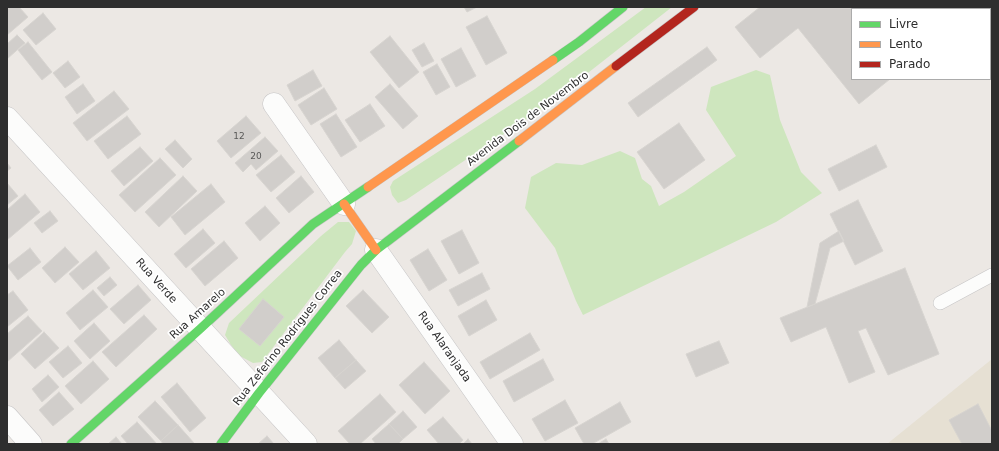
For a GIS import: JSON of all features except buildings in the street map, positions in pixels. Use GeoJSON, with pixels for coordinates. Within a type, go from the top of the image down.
{"type":"FeatureCollection","features":[{"type":"Feature","properties":{"kind":"street"},"geometry":{"type":"LineString","coordinates":[[344,204],[579,42],[623,7]]}},
{"type":"Feature","properties":{"kind":"street","name":"Avenida Dois de Novembro"},"geometry":{"type":"LineString","coordinates":[[376,250],[694,7]]}},
{"type":"Feature","properties":{"kind":"street"},"geometry":{"type":"LineString","coordinates":[[274,104],[376,250]]}},
{"type":"Feature","properties":{"kind":"street","name":"Rua Verde"},"geometry":{"type":"LineString","coordinates":[[7,118],[306,444]]}},
{"type":"Feature","properties":{"kind":"street","name":"Rua Amarelo"},"geometry":{"type":"LineString","coordinates":[[71,444],[200,329],[313,224],[344,204]]}},
{"type":"Feature","properties":{"kind":"street","name":"Rua Zeferino Rodrigues Correa"},"geometry":{"type":"LineString","coordinates":[[221,444],[259,393],[361,265],[376,250]]}},
{"type":"Feature","properties":{"kind":"street","name":"Rua Alaranjada"},"geometry":{"type":"LineString","coordinates":[[376,250],[512,444]]}},
{"type":"Feature","properties":{"kind":"street"},"geometry":{"type":"LineString","coordinates":[[7,417],[31,444]]}},
{"type":"Feature","properties":{"kind":"lane"},"geometry":{"type":"LineString","coordinates":[[940,303],[992,275]]}},
{"type":"Feature","properties":{"kind":"shaded area"},"geometry":{"type":"Polygon","coordinates":[[[992,359],[992,444],[887,444],[992,359]]]}},
{"type":"Feature","properties":{"kind":"green space"},"geometry":{"type":"Polygon","coordinates":[[[646,7],[672,7],[547,105],[406,200],[398,203],[392,195],[390,187],[393,181],[535,89],[646,7]]]}},
{"type":"Feature","properties":{"kind":"green space"},"geometry":{"type":"Polygon","coordinates":[[[756,70],[770,75],[780,120],[801,172],[822,193],[776,222],[583,315],[555,248],[525,208],[531,177],[556,163],[582,165],[620,151],[635,158],[642,179],[651,186],[659,206],[684,192],[736,156],[706,110],[711,87],[756,70]]]}},
{"type":"Feature","properties":{"kind":"green space"},"geometry":{"type":"Polygon","coordinates":[[[338,222],[349,222],[356,231],[352,244],[262,362],[253,363],[240,356],[225,335],[229,323],[321,236],[338,222]]]}},
{"type":"Feature","properties":{"kind":"traffic: fast"},"geometry":{"type":"LineString","coordinates":[[553,60],[579,42],[623,7]]}},
{"type":"Feature","properties":{"kind":"traffic: fast"},"geometry":{"type":"LineString","coordinates":[[221,444],[259,393],[361,265],[376,250],[519,141]]}},
{"type":"Feature","properties":{"kind":"traffic: fast"},"geometry":{"type":"LineString","coordinates":[[71,444],[200,329],[313,224],[368,187]]}},
{"type":"Feature","properties":{"kind":"traffic: slow"},"geometry":{"type":"LineString","coordinates":[[368,187],[553,60]]}},
{"type":"Feature","properties":{"kind":"traffic: slow"},"geometry":{"type":"LineString","coordinates":[[519,141],[616,66]]}},
{"type":"Feature","properties":{"kind":"traffic: slow"},"geometry":{"type":"LineString","coordinates":[[344,204],[376,250]]}},
{"type":"Feature","properties":{"kind":"traffic: jam"},"geometry":{"type":"LineString","coordinates":[[616,66],[694,7]]}}]}
